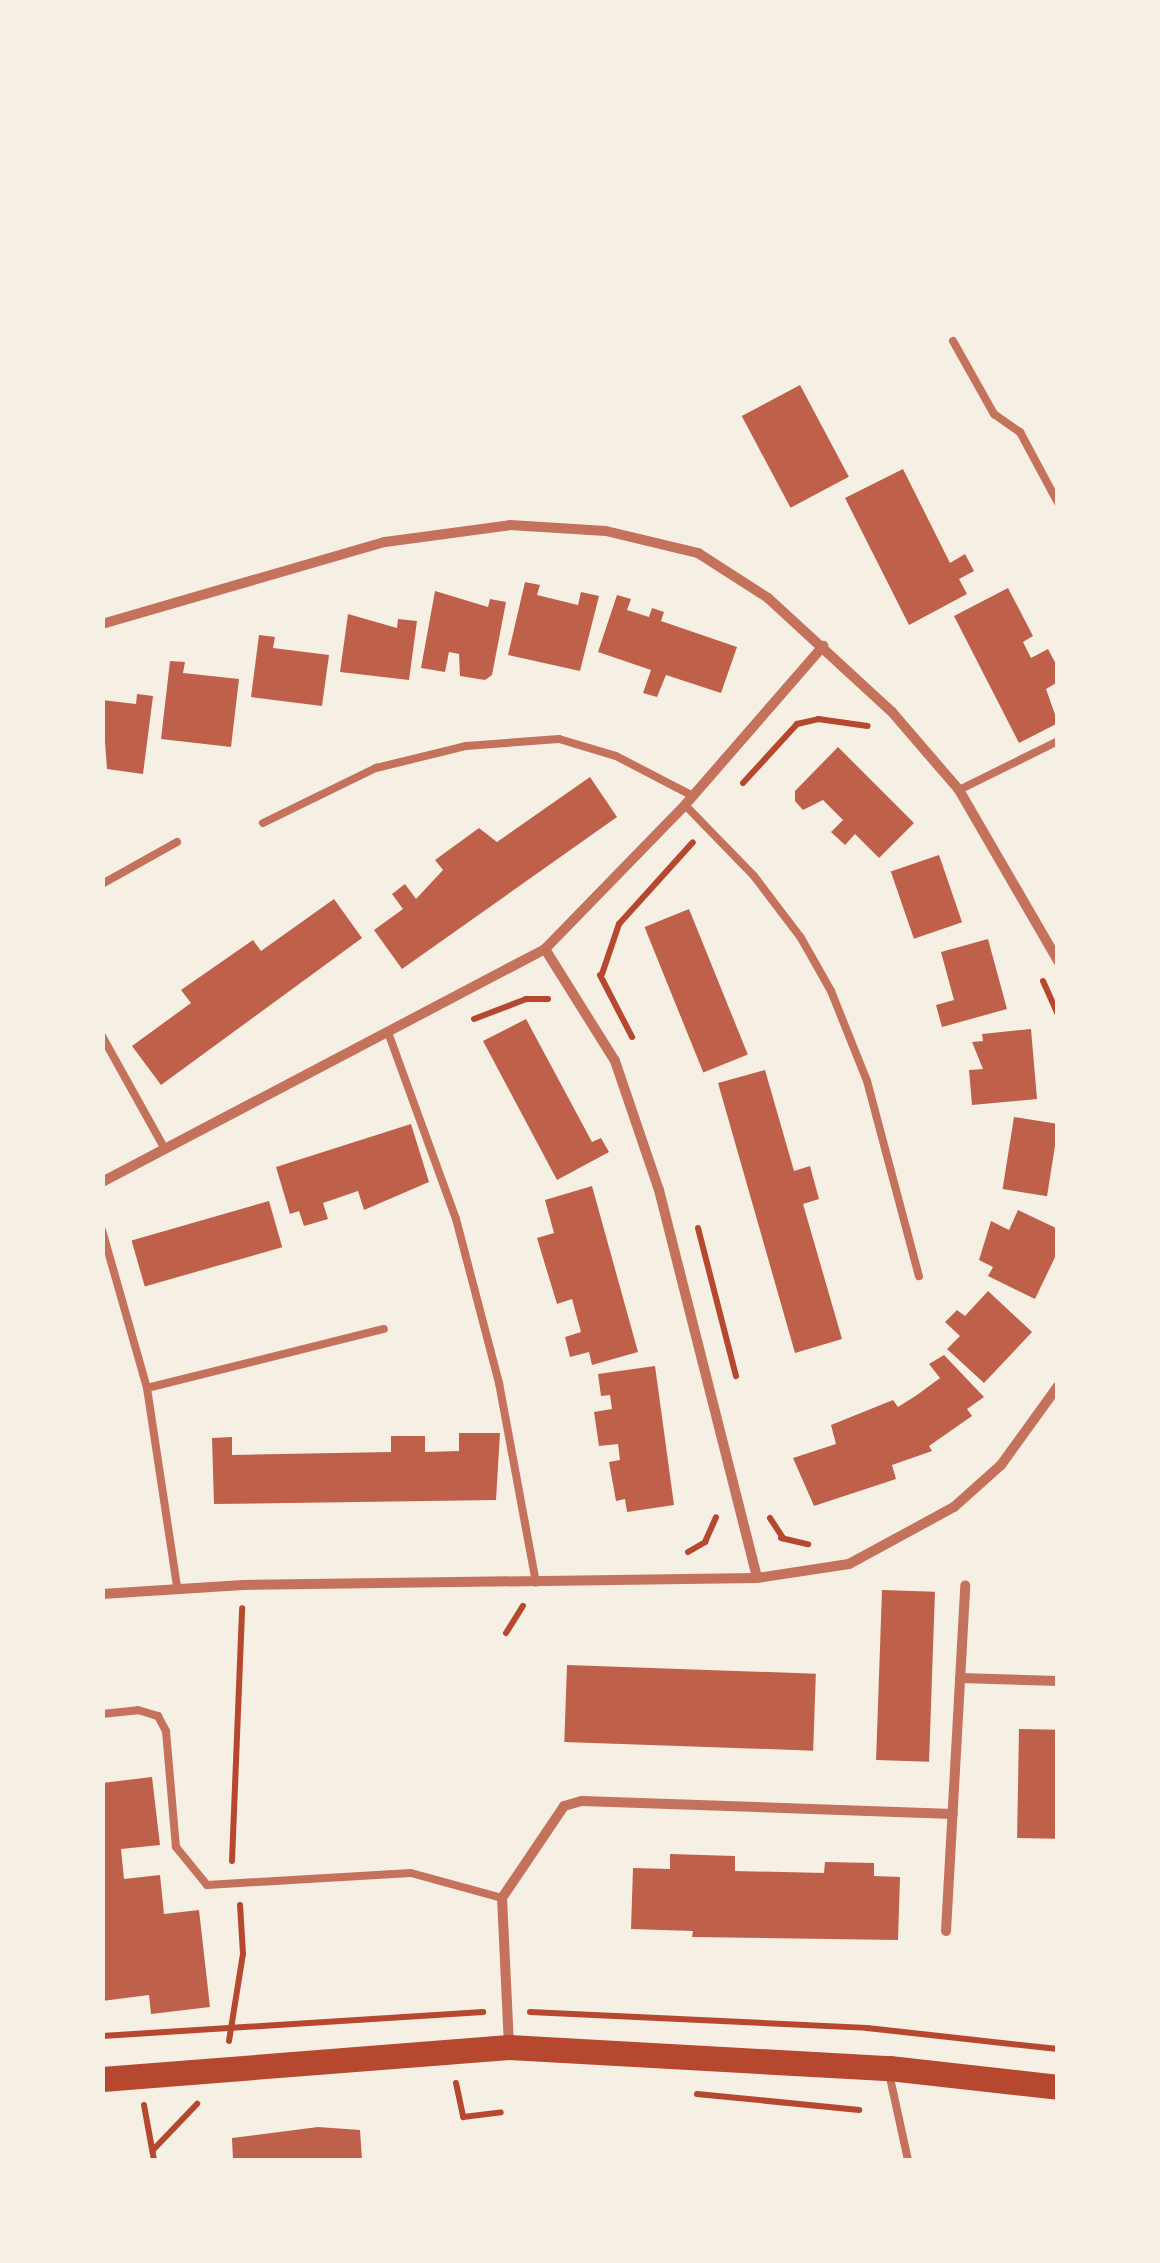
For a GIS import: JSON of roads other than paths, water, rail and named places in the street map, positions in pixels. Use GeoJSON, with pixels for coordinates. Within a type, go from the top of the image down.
{"type":"FeatureCollection","features":[{"type":"Feature","properties":{"kind":"main road"},"geometry":{"type":"LineString","coordinates":[[102,2079],[232,2066],[509,2048],[889,2068],[1058,2087]]}},
{"type":"Feature","properties":{"kind":"street"},"geometry":{"type":"LineString","coordinates":[[102,624],[385,542],[510,525],[606,531],[698,553],[768,598],[823,646],[959,790],[1058,962]]}},
{"type":"Feature","properties":{"kind":"street"},"geometry":{"type":"LineString","coordinates":[[102,1182],[545,950],[689,801],[823,646]]}},
{"type":"Feature","properties":{"kind":"street"},"geometry":{"type":"LineString","coordinates":[[545,950],[615,1061],[660,1190],[757,1578]]}},
{"type":"Feature","properties":{"kind":"street"},"geometry":{"type":"LineString","coordinates":[[102,1594],[243,1585],[757,1578],[848,1564],[954,1507],[1001,1465],[1058,1386]]}},
{"type":"Feature","properties":{"kind":"street"},"geometry":{"type":"LineString","coordinates":[[946,1931],[965,1586]]}},
{"type":"Feature","properties":{"kind":"street"},"geometry":{"type":"LineString","coordinates":[[960,1678],[1058,1682]]}},
{"type":"Feature","properties":{"kind":"street"},"geometry":{"type":"LineString","coordinates":[[509,2048],[502,1898],[550,1821],[582,1801],[953,1814]]}},
{"type":"Feature","properties":{"kind":"lane"},"geometry":{"type":"LineString","coordinates":[[952,341],[994,414],[1020,432],[1058,503]]}},
{"type":"Feature","properties":{"kind":"lane"},"geometry":{"type":"LineString","coordinates":[[263,822],[376,768],[466,746],[558,739],[616,756],[689,801],[789,922],[831,992],[866,1082],[918,1276]]}},
{"type":"Feature","properties":{"kind":"lane"},"geometry":{"type":"LineString","coordinates":[[959,790],[1058,741]]}},
{"type":"Feature","properties":{"kind":"lane"},"geometry":{"type":"LineString","coordinates":[[102,884],[178,842]]}},
{"type":"Feature","properties":{"kind":"lane"},"geometry":{"type":"LineString","coordinates":[[389,1035],[456,1219],[499,1383],[536,1584]]}},
{"type":"Feature","properties":{"kind":"lane"},"geometry":{"type":"LineString","coordinates":[[102,1036],[166,1149]]}},
{"type":"Feature","properties":{"kind":"lane"},"geometry":{"type":"LineString","coordinates":[[102,1230],[146,1388],[178,1587]]}},
{"type":"Feature","properties":{"kind":"lane"},"geometry":{"type":"LineString","coordinates":[[146,1388],[384,1329]]}},
{"type":"Feature","properties":{"kind":"lane"},"geometry":{"type":"LineString","coordinates":[[102,1714],[138,1710],[158,1716],[166,1731],[176,1847],[206,1885],[230,1888],[411,1873],[502,1898]]}},
{"type":"Feature","properties":{"kind":"lane"},"geometry":{"type":"LineString","coordinates":[[889,2068],[908,2160]]}}]}
